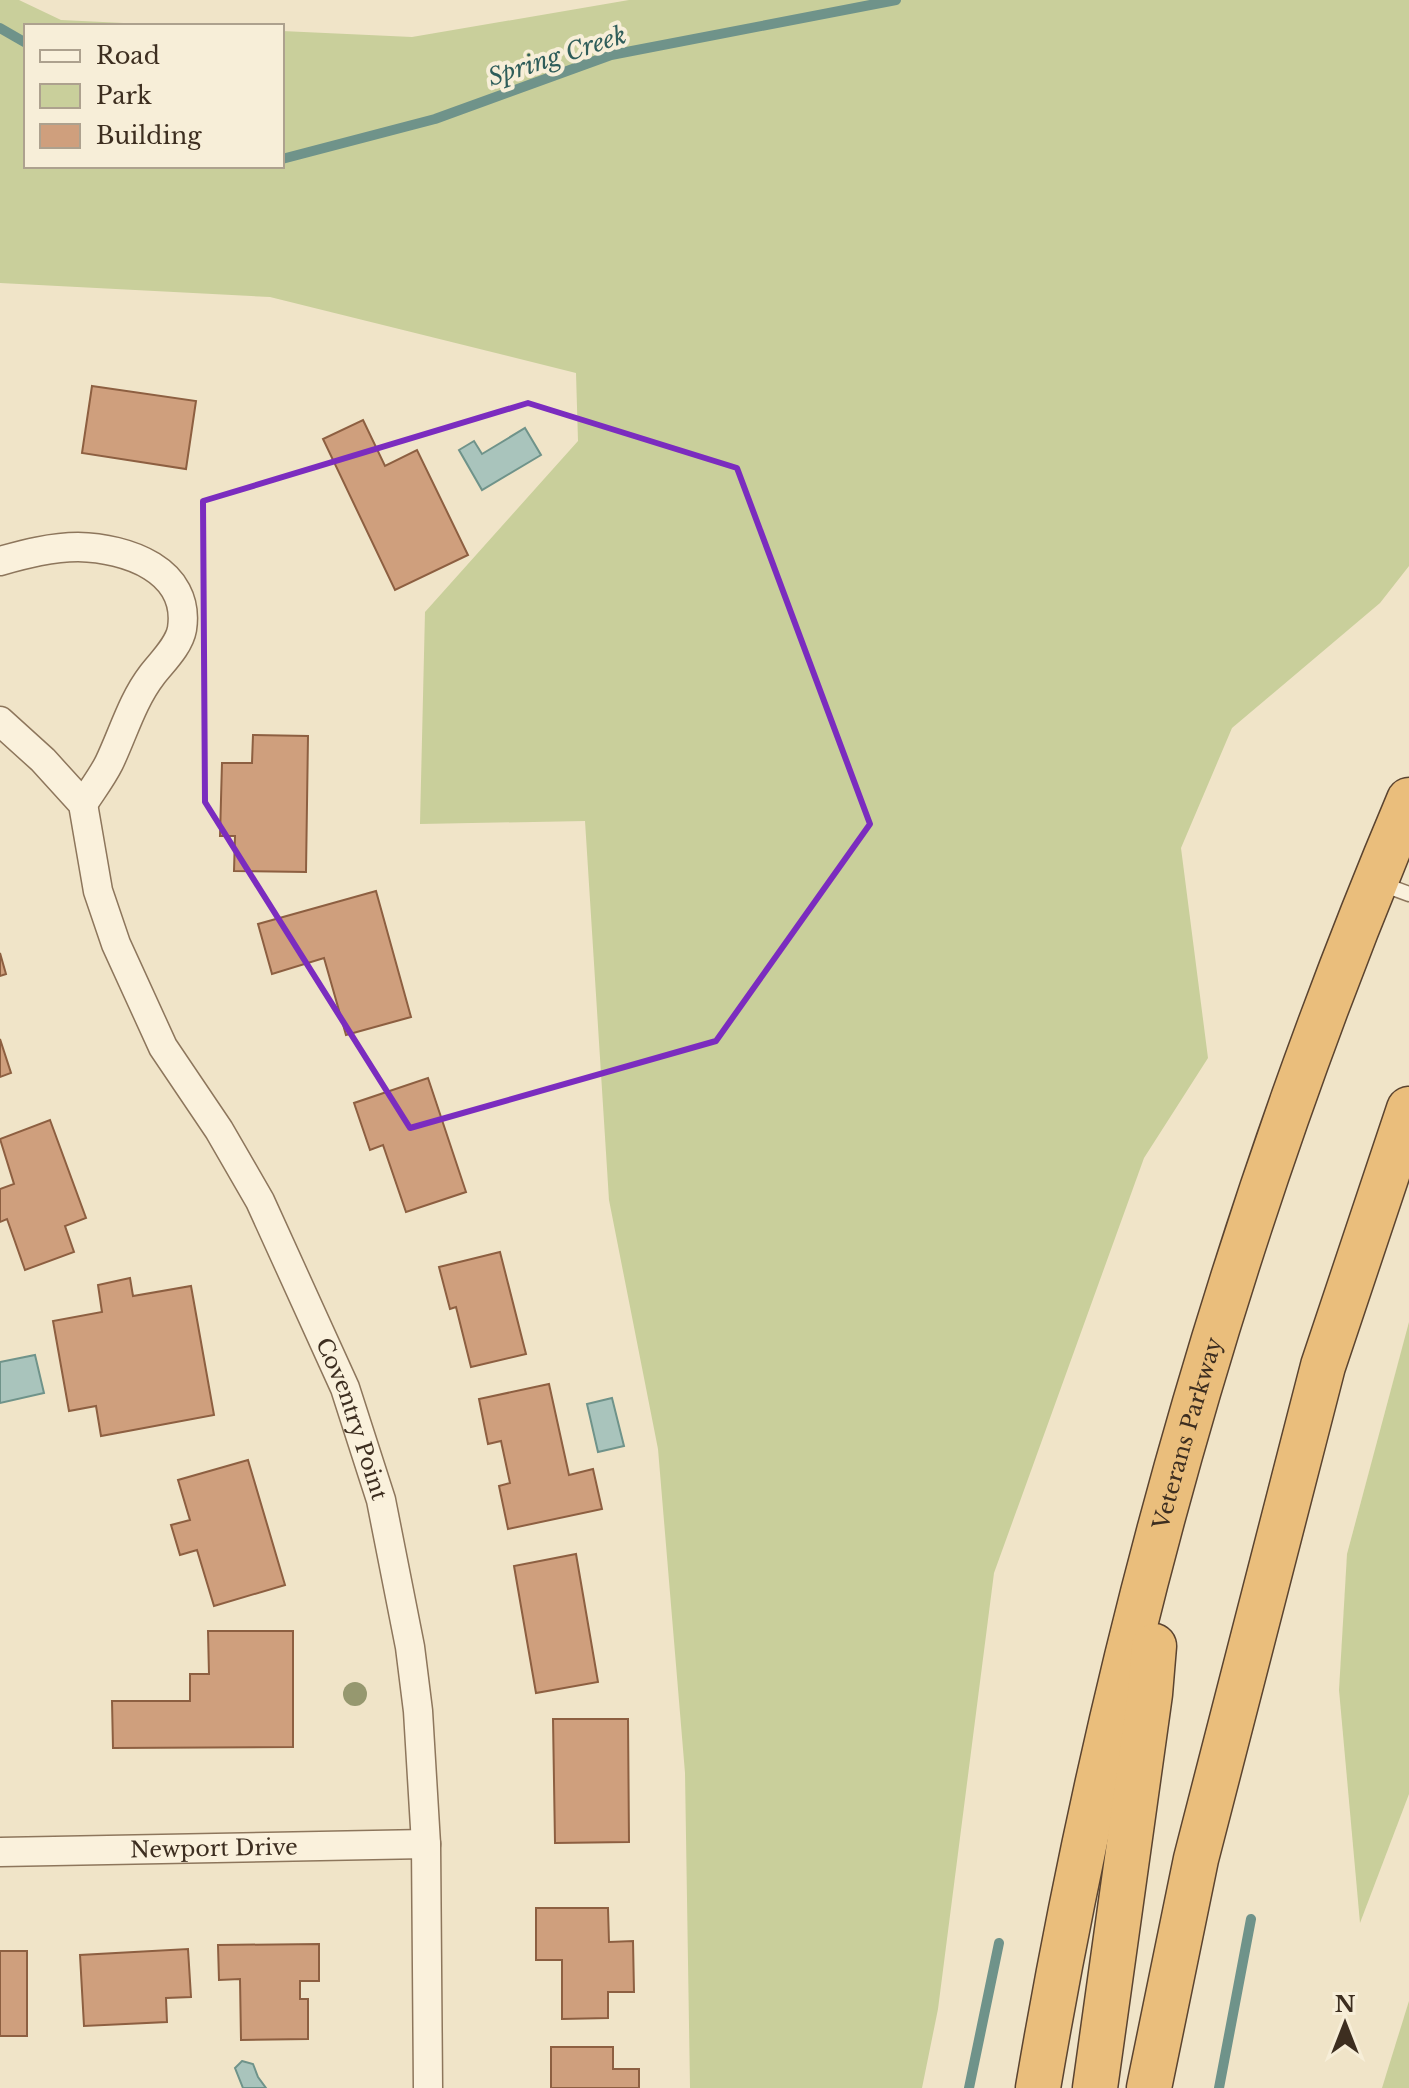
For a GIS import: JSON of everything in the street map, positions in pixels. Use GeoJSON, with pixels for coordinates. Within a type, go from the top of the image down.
{"type":"FeatureCollection","features":[{"type":"Feature","properties":{"kind":"highway","name":"Veterans Parkway"},"geometry":{"type":"LineString","coordinates":[[1038,2088],[1056,1980],[1102,1761],[1165,1512],[1223,1307],[1283,1127],[1392,888],[1409,800]]}},
{"type":"Feature","properties":{"kind":"highway"},"geometry":{"type":"LineString","coordinates":[[1149,2088],[1196,1859],[1315,1396],[1409,1109]]}},
{"type":"Feature","properties":{"kind":"highway"},"geometry":{"type":"LineString","coordinates":[[1095,2088],[1150,1694],[1165,1512]]}},
{"type":"Feature","properties":{"kind":"street"},"geometry":{"type":"LineString","coordinates":[[0,561],[32,552],[78,547],[122,554],[154,565],[175,586],[183,610],[182,633],[149,678],[108,764],[83,804],[43,760],[0,721]]}},
{"type":"Feature","properties":{"kind":"street","name":"Coventry Point"},"geometry":{"type":"LineString","coordinates":[[83,804],[98,891],[122,957],[163,1047],[219,1130],[260,1201],[345,1388],[381,1500],[410,1647],[418,1711],[426,1844],[428,2088]]}},
{"type":"Feature","properties":{"kind":"street","name":"Newport Drive"},"geometry":{"type":"LineString","coordinates":[[0,1852],[426,1844]]}},
{"type":"Feature","properties":{"kind":"highlighted area"},"geometry":{"type":"Polygon","coordinates":[[[528,403],[737,468],[870,824],[716,1041],[410,1128],[205,802],[203,501],[528,403]]]}},
{"type":"Feature","properties":{"kind":"green space"},"geometry":{"type":"Polygon","coordinates":[[[0,0],[19,0],[61,20],[144,24],[24,24],[24,168],[284,168],[284,31],[412,37],[629,0],[1409,0],[1409,566],[1380,603],[1232,728],[1181,848],[1208,1058],[1144,1158],[994,1573],[938,2009],[922,2088],[690,2088],[685,1773],[658,1449],[609,1200],[585,821],[420,824],[425,612],[578,441],[576,373],[270,297],[0,283],[0,0]]]}},
{"type":"Feature","properties":{"kind":"green space"},"geometry":{"type":"Polygon","coordinates":[[[1409,1322],[1409,1794],[1360,1923],[1339,1690],[1347,1554],[1409,1322]]]}},
{"type":"Feature","properties":{"kind":"green space"},"geometry":{"type":"Polygon","coordinates":[[[1409,2001],[1409,2088],[1382,2088],[1409,2001]]]}},
{"type":"Feature","properties":{"kind":"water"},"geometry":{"type":"Polygon","coordinates":[[[525,428],[541,455],[482,490],[459,450],[474,441],[482,454],[525,428]]]}},
{"type":"Feature","properties":{"kind":"water"},"geometry":{"type":"Polygon","coordinates":[[[35,1355],[44,1393],[0,1403],[0,1362],[35,1355]]]}},
{"type":"Feature","properties":{"kind":"water"},"geometry":{"type":"Polygon","coordinates":[[[612,1398],[624,1446],[598,1452],[587,1404],[612,1398]]]}},
{"type":"Feature","properties":{"kind":"water"},"geometry":{"type":"Polygon","coordinates":[[[242,2061],[253,2064],[266,2088],[243,2088],[235,2068],[242,2061]]]}},
{"type":"Feature","properties":{"kind":"building"},"geometry":{"type":"Polygon","coordinates":[[[92,386],[196,401],[186,469],[82,453],[92,386]]]}},
{"type":"Feature","properties":{"kind":"building"},"geometry":{"type":"Polygon","coordinates":[[[363,420],[385,466],[417,450],[468,555],[395,590],[323,439],[363,420]]]}},
{"type":"Feature","properties":{"kind":"building"},"geometry":{"type":"Polygon","coordinates":[[[253,735],[308,736],[306,872],[234,871],[235,836],[220,836],[222,763],[252,763],[253,735]]]}},
{"type":"Feature","properties":{"kind":"building"},"geometry":{"type":"Polygon","coordinates":[[[376,891],[411,1017],[346,1035],[324,958],[272,974],[258,924],[376,891]]]}},
{"type":"Feature","properties":{"kind":"building"},"geometry":{"type":"Polygon","coordinates":[[[0,953],[6,974],[0,976],[0,953]]]}},
{"type":"Feature","properties":{"kind":"building"},"geometry":{"type":"Polygon","coordinates":[[[0,1039],[11,1073],[0,1077],[0,1039]]]}},
{"type":"Feature","properties":{"kind":"building"},"geometry":{"type":"Polygon","coordinates":[[[428,1078],[466,1192],[406,1212],[383,1145],[370,1150],[354,1103],[428,1078]]]}},
{"type":"Feature","properties":{"kind":"building"},"geometry":{"type":"Polygon","coordinates":[[[50,1120],[86,1218],[65,1226],[74,1252],[25,1270],[7,1219],[0,1222],[0,1189],[14,1184],[0,1139],[50,1120]]]}},
{"type":"Feature","properties":{"kind":"building"},"geometry":{"type":"Polygon","coordinates":[[[500,1252],[526,1354],[471,1367],[456,1307],[450,1309],[439,1267],[500,1252]]]}},
{"type":"Feature","properties":{"kind":"building"},"geometry":{"type":"Polygon","coordinates":[[[130,1278],[133,1296],[191,1286],[214,1415],[101,1436],[96,1406],[69,1411],[53,1321],[102,1312],[98,1285],[130,1278]]]}},
{"type":"Feature","properties":{"kind":"building"},"geometry":{"type":"Polygon","coordinates":[[[549,1384],[569,1475],[593,1469],[602,1509],[508,1529],[499,1486],[510,1483],[501,1441],[488,1444],[479,1399],[549,1384]]]}},
{"type":"Feature","properties":{"kind":"building"},"geometry":{"type":"Polygon","coordinates":[[[248,1460],[285,1585],[214,1606],[197,1550],[180,1555],[171,1525],[190,1520],[178,1480],[248,1460]]]}},
{"type":"Feature","properties":{"kind":"building"},"geometry":{"type":"Polygon","coordinates":[[[576,1554],[598,1682],[536,1693],[514,1566],[576,1554]]]}},
{"type":"Feature","properties":{"kind":"building"},"geometry":{"type":"Polygon","coordinates":[[[208,1631],[293,1631],[293,1747],[113,1748],[112,1701],[190,1701],[190,1674],[209,1674],[208,1631]]]}},
{"type":"Feature","properties":{"kind":"building"},"geometry":{"type":"Polygon","coordinates":[[[553,1719],[628,1719],[629,1842],[555,1843],[553,1719]]]}},
{"type":"Feature","properties":{"kind":"building"},"geometry":{"type":"Polygon","coordinates":[[[536,1908],[608,1908],[609,1942],[633,1941],[634,1992],[608,1992],[608,2018],[562,2019],[562,1960],[536,1960],[536,1908]]]}},
{"type":"Feature","properties":{"kind":"building"},"geometry":{"type":"Polygon","coordinates":[[[319,1944],[319,1981],[300,1981],[300,1999],[308,1999],[308,2039],[241,2040],[240,1979],[219,1980],[218,1945],[319,1944]]]}},
{"type":"Feature","properties":{"kind":"building"},"geometry":{"type":"Polygon","coordinates":[[[188,1949],[191,1997],[166,1998],[167,2022],[84,2026],[80,1955],[188,1949]]]}},
{"type":"Feature","properties":{"kind":"building"},"geometry":{"type":"Polygon","coordinates":[[[0,1951],[27,1951],[27,2036],[0,2036],[0,1951]]]}},
{"type":"Feature","properties":{"kind":"building"},"geometry":{"type":"Polygon","coordinates":[[[551,2047],[613,2047],[613,2069],[639,2069],[639,2088],[551,2088],[551,2047]]]}},
{"type":"Feature","properties":{"kind":"waterway","name":"Spring Creek"},"geometry":{"type":"LineString","coordinates":[[284,158],[435,119],[611,55],[896,0]]}},
{"type":"Feature","properties":{"kind":"waterway","name":"Spring Creek"},"geometry":{"type":"LineString","coordinates":[[0,28],[24,42]]}},
{"type":"Feature","properties":{"kind":"waterway"},"geometry":{"type":"LineString","coordinates":[[1219,2088],[1251,1919]]}},
{"type":"Feature","properties":{"kind":"waterway"},"geometry":{"type":"LineString","coordinates":[[969,2088],[999,1943]]}}]}
